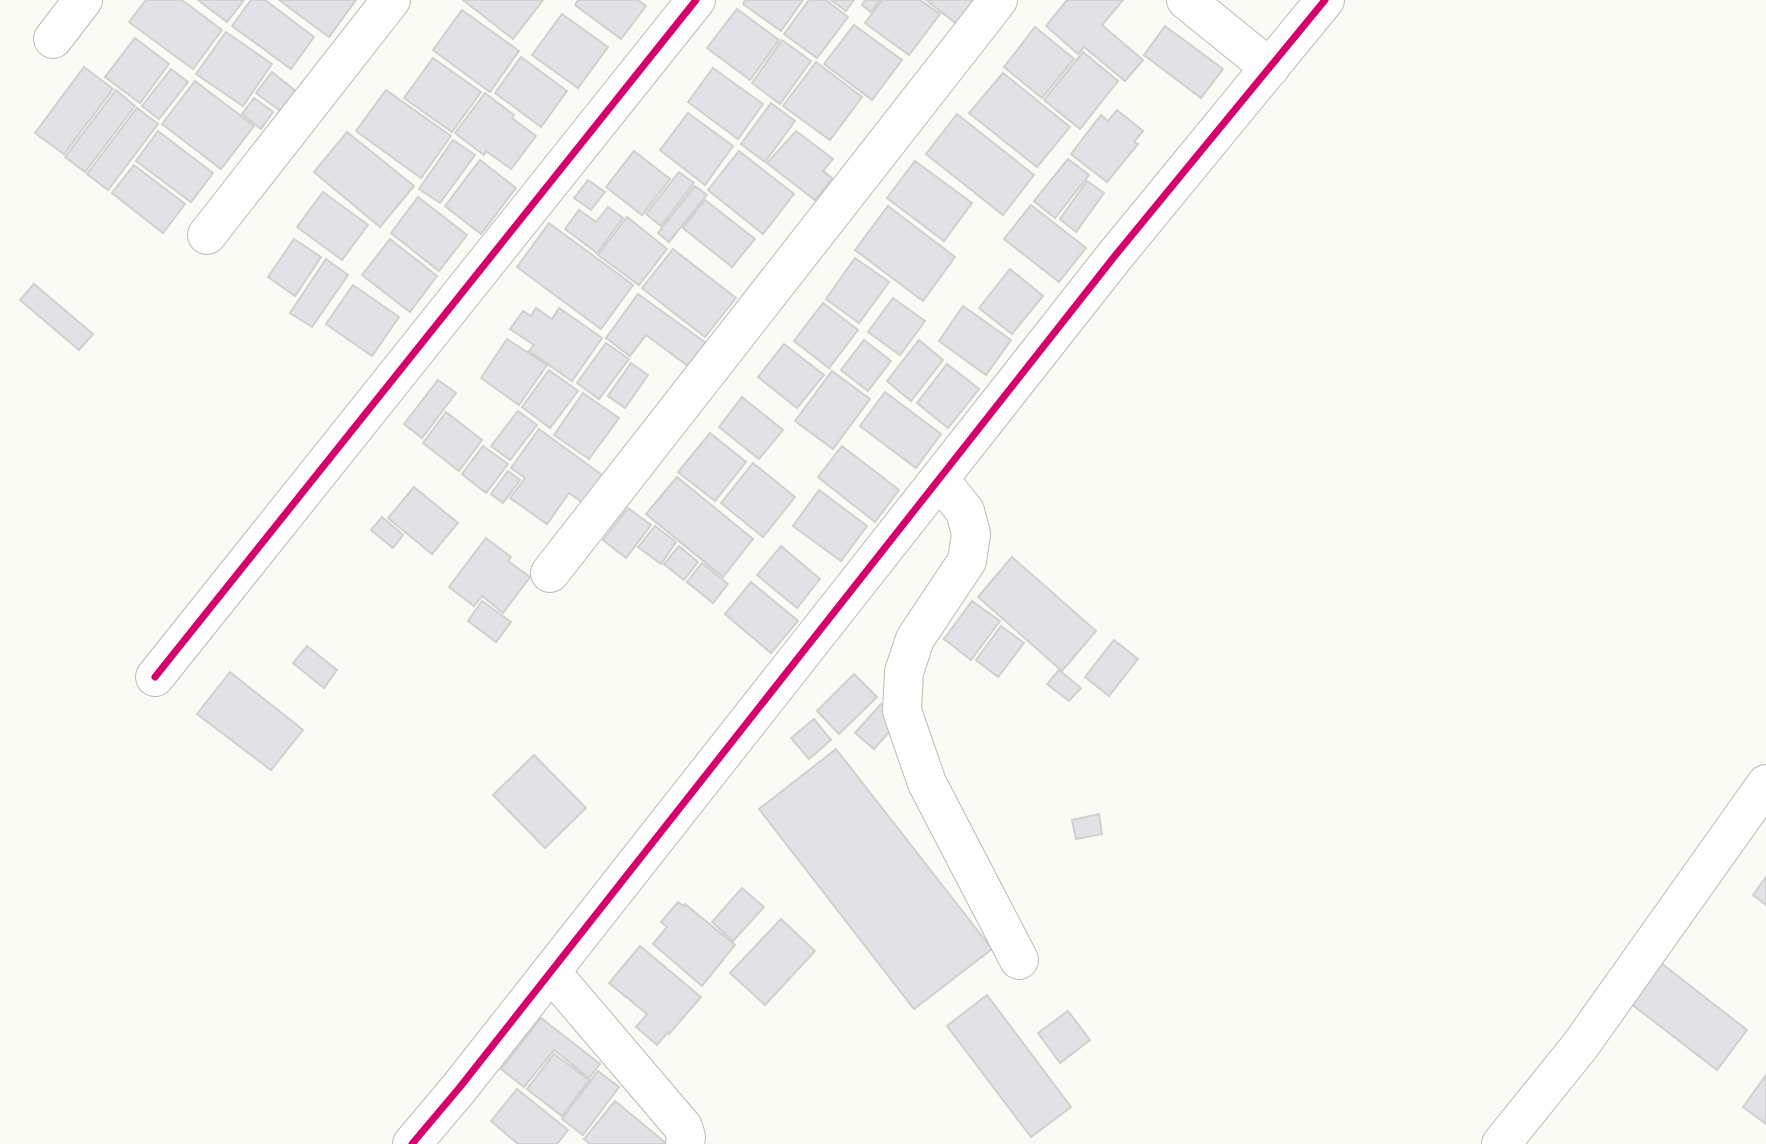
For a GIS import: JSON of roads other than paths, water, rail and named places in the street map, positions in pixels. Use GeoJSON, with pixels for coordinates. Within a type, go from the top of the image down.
{"type":"FeatureCollection","features":[{"type":"Feature","properties":{"kind":"street"},"geometry":{"type":"LineString","coordinates":[[53,39],[83,0]]}},
{"type":"Feature","properties":{"kind":"street"},"geometry":{"type":"LineString","coordinates":[[207,235],[391,0]]}},
{"type":"Feature","properties":{"kind":"street"},"geometry":{"type":"LineString","coordinates":[[155,677],[696,0]]}},
{"type":"Feature","properties":{"kind":"street"},"geometry":{"type":"LineString","coordinates":[[550,573],[998,0]]}},
{"type":"Feature","properties":{"kind":"street"},"geometry":{"type":"LineString","coordinates":[[1186,0],[1270,68]]}},
{"type":"Feature","properties":{"kind":"street"},"geometry":{"type":"LineString","coordinates":[[412,1144],[460,1087],[1114,257],[1325,0]]}},
{"type":"Feature","properties":{"kind":"street"},"geometry":{"type":"LineString","coordinates":[[939,479],[965,511],[971,534],[967,561],[915,639],[904,672],[902,712],[927,783],[1019,960]]}},
{"type":"Feature","properties":{"kind":"street"},"geometry":{"type":"LineString","coordinates":[[1501,1144],[1580,1046],[1766,784]]}},
{"type":"Feature","properties":{"kind":"street"},"geometry":{"type":"LineString","coordinates":[[551,972],[683,1127],[685,1144]]}}]}
